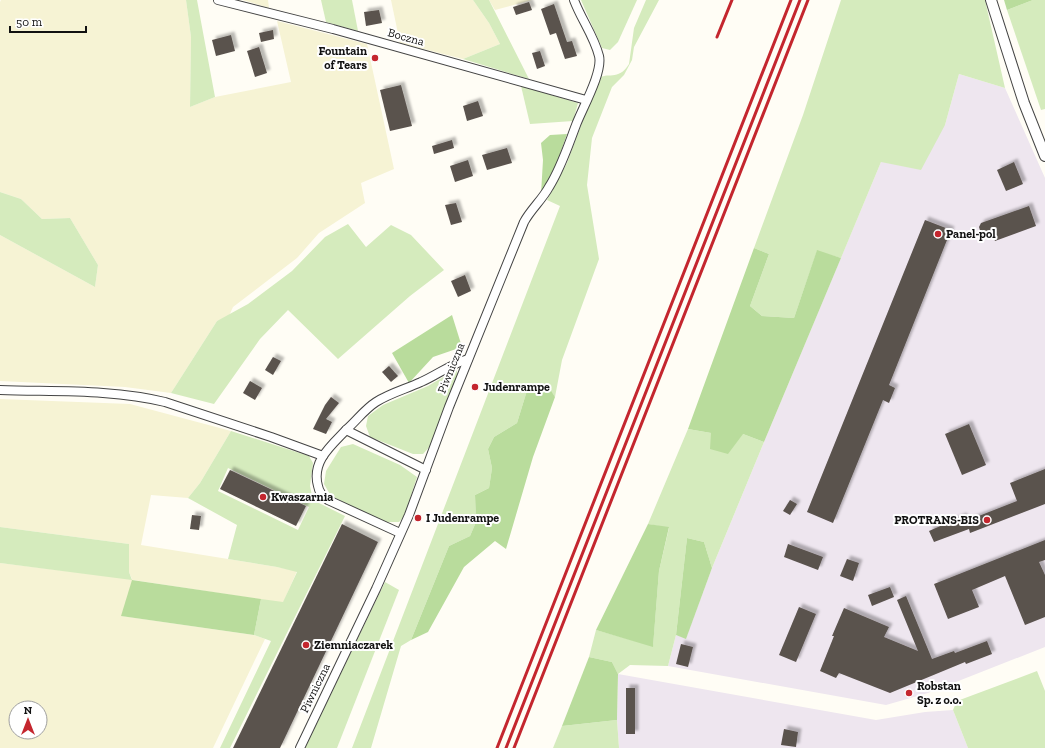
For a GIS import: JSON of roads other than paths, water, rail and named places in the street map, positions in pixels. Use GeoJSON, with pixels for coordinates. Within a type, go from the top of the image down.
{"type":"FeatureCollection","features":[{"type":"Feature","properties":{"kind":"street","name":"Boczna"},"geometry":{"type":"LineString","coordinates":[[218,0],[333,29],[586,100]]}},
{"type":"Feature","properties":{"kind":"street","name":"Piwniczna"},"geometry":{"type":"LineString","coordinates":[[300,748],[376,588],[400,533],[426,470],[468,359],[524,222],[528,214],[550,187],[596,78],[599,57],[593,39],[574,0]]}},
{"type":"Feature","properties":{"kind":"street"},"geometry":{"type":"LineString","coordinates":[[992,0],[1024,103],[1045,156]]}},
{"type":"Feature","properties":{"kind":"street"},"geometry":{"type":"LineString","coordinates":[[400,533],[328,500],[323,496],[318,489],[316,477],[318,466],[323,456],[368,408],[385,396],[420,383],[452,365],[468,359]]}},
{"type":"Feature","properties":{"kind":"street"},"geometry":{"type":"LineString","coordinates":[[0,390],[101,393],[149,398],[271,437],[323,456]]}},
{"type":"Feature","properties":{"kind":"street"},"geometry":{"type":"LineString","coordinates":[[346,430],[426,470]]}},
{"type":"Feature","properties":{"kind":"railway"},"geometry":{"type":"LineString","coordinates":[[717,37],[732,0]]}},
{"type":"Feature","properties":{"kind":"railway"},"geometry":{"type":"LineString","coordinates":[[497,748],[791,0]]}},
{"type":"Feature","properties":{"kind":"railway"},"geometry":{"type":"LineString","coordinates":[[506,748],[800,0]]}},
{"type":"Feature","properties":{"kind":"railway"},"geometry":{"type":"LineString","coordinates":[[514,748],[808,0]]}},
{"type":"Feature","properties":{"kind":"place","name":"Fountain of Tears"},"geometry":{"type":"Point","coordinates":[375,58]}},
{"type":"Feature","properties":{"kind":"place","name":"Panel-pol"},"geometry":{"type":"Point","coordinates":[938,234]}},
{"type":"Feature","properties":{"kind":"place","name":"Judenrampe"},"geometry":{"type":"Point","coordinates":[475,387]}},
{"type":"Feature","properties":{"kind":"place","name":"Kwaszarnia"},"geometry":{"type":"Point","coordinates":[263,497]}},
{"type":"Feature","properties":{"kind":"place","name":"I Judenrampe"},"geometry":{"type":"Point","coordinates":[418,518]}},
{"type":"Feature","properties":{"kind":"place","name":"PROTRANS-BIS"},"geometry":{"type":"Point","coordinates":[987,520]}},
{"type":"Feature","properties":{"kind":"place","name":"Ziemniaczarek"},"geometry":{"type":"Point","coordinates":[306,645]}},
{"type":"Feature","properties":{"kind":"place","name":"Robstan Sp. z o.o."},"geometry":{"type":"Point","coordinates":[909,693]}}]}
